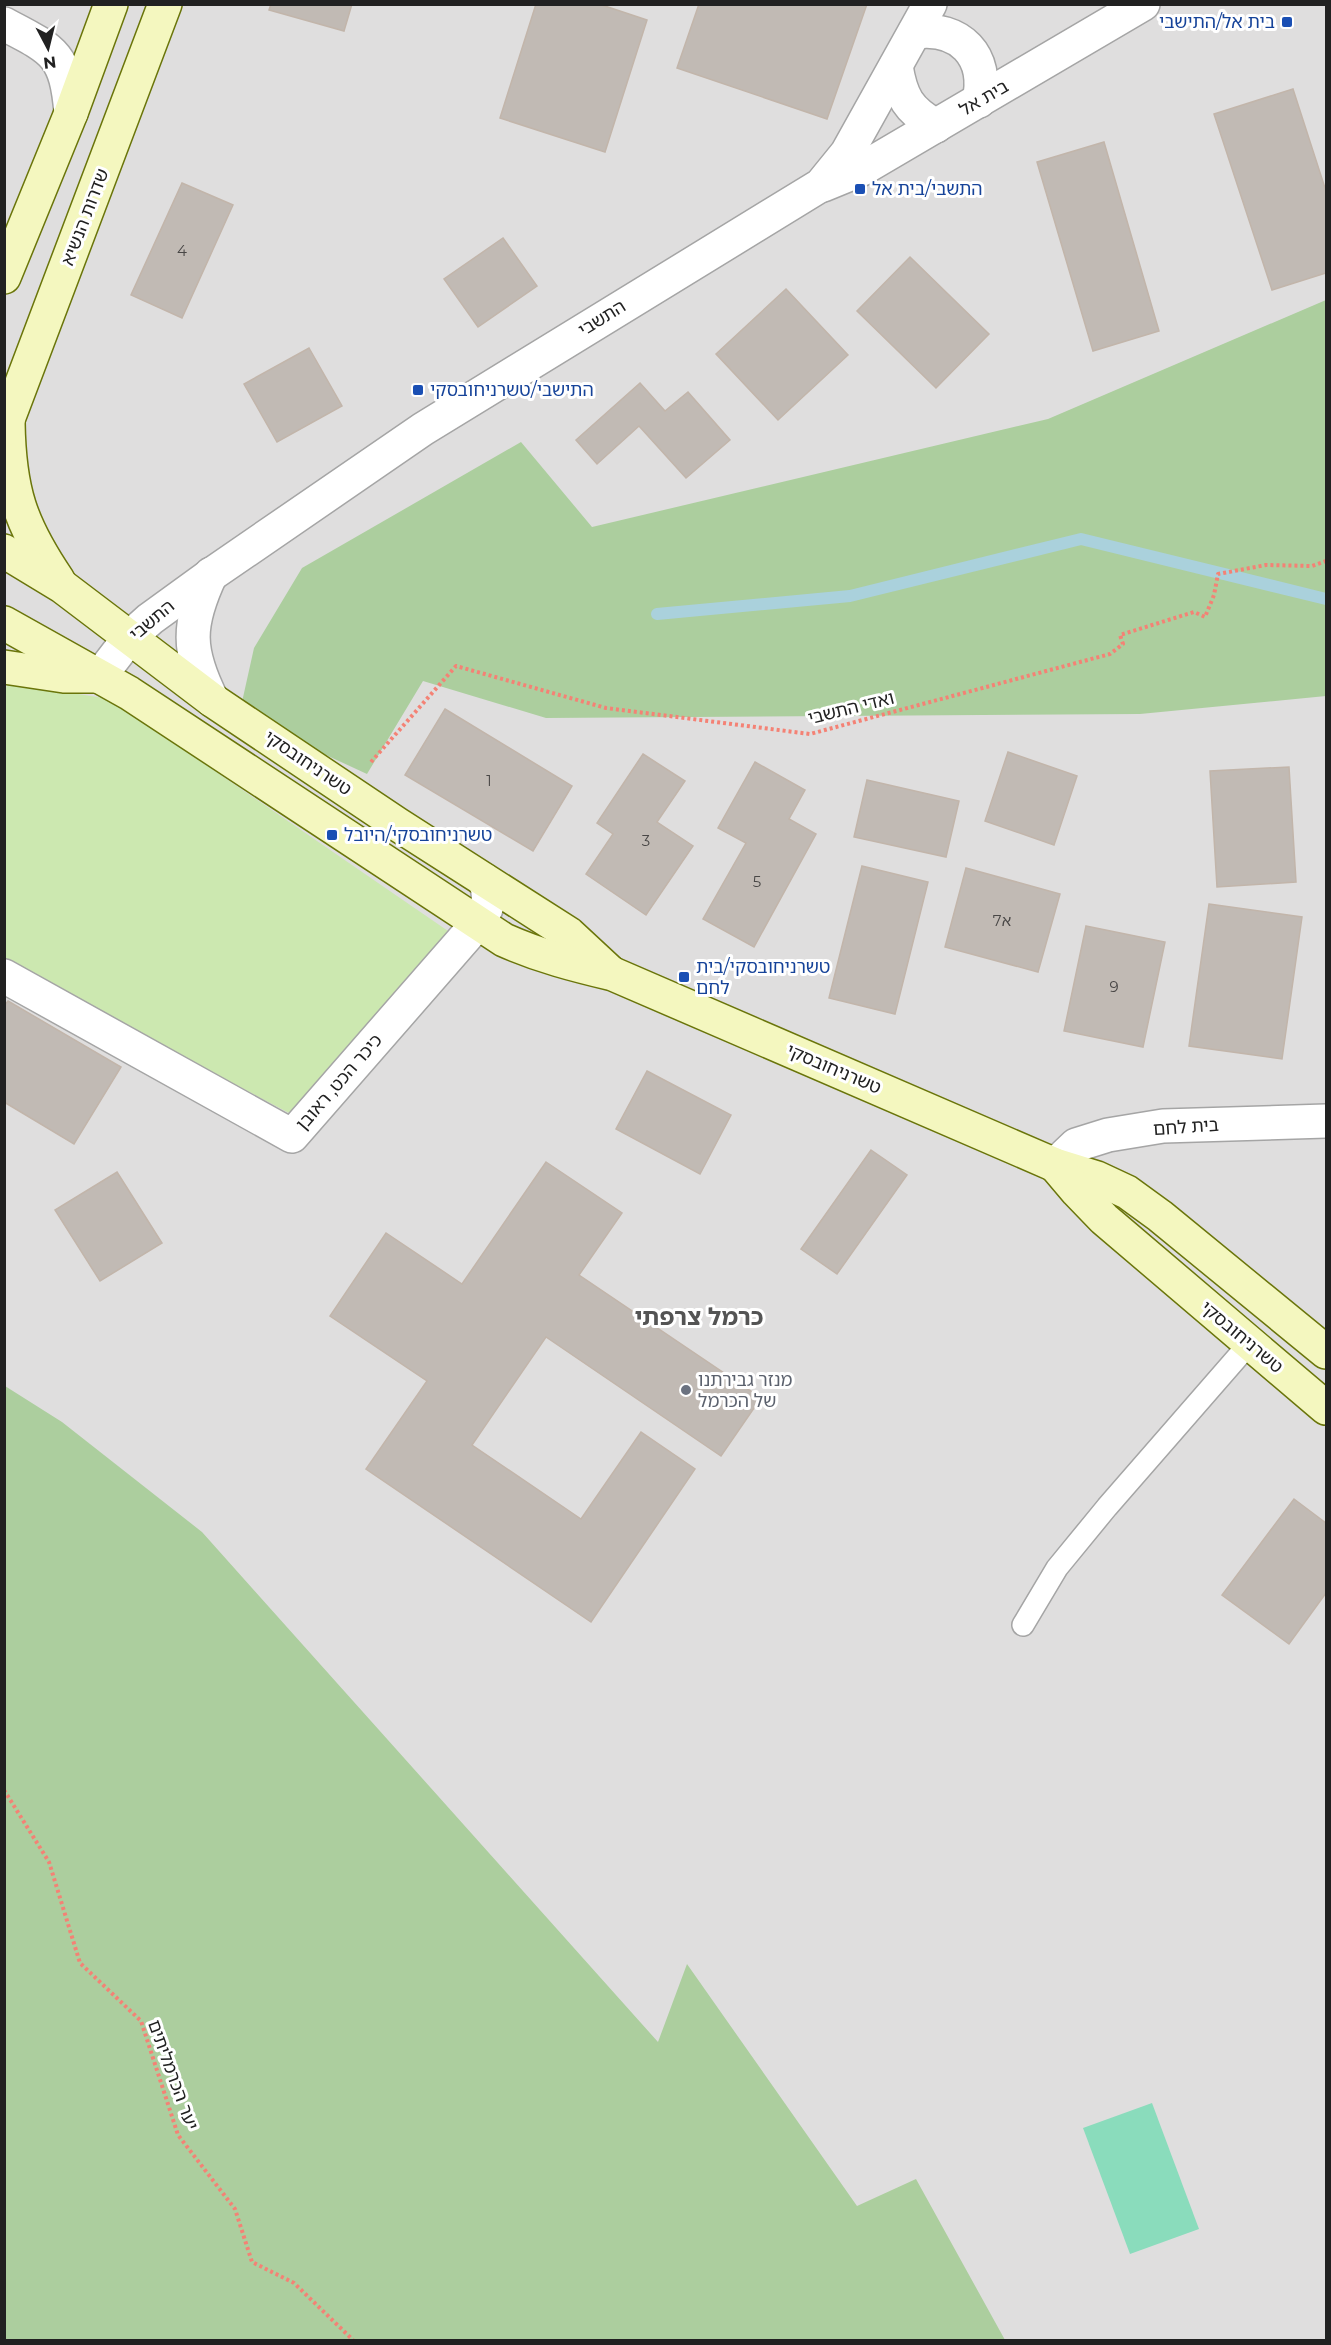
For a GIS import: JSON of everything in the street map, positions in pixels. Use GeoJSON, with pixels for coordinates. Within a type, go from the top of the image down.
{"type":"FeatureCollection","features":[{"type":"Feature","properties":{"kind":"street","name":"שדרות הנשיא"},"geometry":{"type":"LineString","coordinates":[[6,426],[165,4]]}},
{"type":"Feature","properties":{"kind":"street","name":"בית אל"},"geometry":{"type":"LineString","coordinates":[[821,185],[862,169],[1143,4]]}},
{"type":"Feature","properties":{"kind":"street"},"geometry":{"type":"LineString","coordinates":[[44,45],[79,42],[93,35],[108,14]]}},
{"type":"Feature","properties":{"kind":"street"},"geometry":{"type":"LineString","coordinates":[[4,277],[71,113],[108,14]]}},
{"type":"Feature","properties":{"kind":"street"},"geometry":{"type":"LineString","coordinates":[[922,18],[930,30],[956,37],[967,48],[981,73],[982,86],[979,101]]}},
{"type":"Feature","properties":{"kind":"street","name":"התשבי"},"geometry":{"type":"LineString","coordinates":[[100,676],[130,637],[150,619],[423,429],[821,185],[847,153],[922,18]]}},
{"type":"Feature","properties":{"kind":"street"},"geometry":{"type":"LineString","coordinates":[[4,24],[44,45],[64,71],[71,113]]}},
{"type":"Feature","properties":{"kind":"street"},"geometry":{"type":"LineString","coordinates":[[896,66],[900,89],[908,104],[922,118],[936,126]]}},
{"type":"Feature","properties":{"kind":"street"},"geometry":{"type":"LineString","coordinates":[[6,426],[12,478],[23,520],[31,538],[63,587]]}},
{"type":"Feature","properties":{"kind":"street","name":"טשרניחובסקי"},"geometry":{"type":"LineString","coordinates":[[4,551],[63,587],[212,700],[569,934],[612,974]]}},
{"type":"Feature","properties":{"kind":"street","name":"התשבי"},"geometry":{"type":"LineString","coordinates":[[212,574],[201,595],[192,628],[194,651],[200,676],[212,700]]}},
{"type":"Feature","properties":{"kind":"street","name":"טשרניחובסקי"},"geometry":{"type":"LineString","coordinates":[[4,623],[100,676],[504,940],[533,953],[612,974],[1055,1165],[1097,1178],[1127,1192],[1160,1216],[1326,1352]]}},
{"type":"Feature","properties":{"kind":"street"},"geometry":{"type":"LineString","coordinates":[[4,667],[64,676],[100,676]]}},
{"type":"Feature","properties":{"kind":"street","name":"כיכר הכט, ראובן"},"geometry":{"type":"LineString","coordinates":[[4,976],[292,1136],[477,924],[488,904],[488,887],[484,880]]}},
{"type":"Feature","properties":{"kind":"street","name":"בית לחם"},"geometry":{"type":"LineString","coordinates":[[1055,1165],[1076,1145],[1108,1135],[1163,1126],[1326,1120]]}},
{"type":"Feature","properties":{"kind":"street","name":"טשרניחובסקי"},"geometry":{"type":"LineString","coordinates":[[1055,1165],[1104,1219],[1326,1408]]}},
{"type":"Feature","properties":{"kind":"lane"},"geometry":{"type":"LineString","coordinates":[[1023,1626],[1057,1568],[1249,1344]]}},
{"type":"Feature","properties":{"kind":"path","name":"ואדי התשבי"},"geometry":{"type":"LineString","coordinates":[[346,789],[456,666],[606,708],[810,735],[1110,654],[1123,644],[1120,635],[1194,612],[1205,617],[1214,595],[1218,574],[1266,564],[1312,566],[1326,561]]}},
{"type":"Feature","properties":{"kind":"path","name":"יער הכרמליתים"},"geometry":{"type":"LineString","coordinates":[[4,1790],[49,1862],[80,1964],[141,2021],[178,2135],[235,2209],[252,2262],[294,2283],[353,2340]]}},
{"type":"Feature","properties":{"kind":"shaded area"},"geometry":{"type":"Polygon","coordinates":[[[5,5],[1326,5],[1326,2340],[5,2340],[5,5]]]}},
{"type":"Feature","properties":{"kind":"green space"},"geometry":{"type":"Polygon","coordinates":[[[1326,300],[1326,696],[1140,714],[546,718],[423,681],[367,774],[287,737],[242,702],[254,648],[302,568],[521,442],[592,527],[1048,419],[1326,300]]]}},
{"type":"Feature","properties":{"kind":"green space"},"geometry":{"type":"Polygon","coordinates":[[[8,683],[110,699],[451,933],[289,1113],[5,962],[4,692],[8,683]]]}},
{"type":"Feature","properties":{"kind":"green space"},"geometry":{"type":"Polygon","coordinates":[[[5,1386],[62,1422],[202,1532],[658,2042],[687,1964],[857,2206],[916,2179],[1005,2340],[5,2340],[5,1386]]]}},
{"type":"Feature","properties":{"kind":"green space"},"geometry":{"type":"Polygon","coordinates":[[[1152,2103],[1199,2229],[1130,2254],[1083,2128],[1152,2103]]]}},
{"type":"Feature","properties":{"kind":"building"},"geometry":{"type":"Polygon","coordinates":[[[271,4],[352,4],[344,31],[269,10],[271,4]]]}},
{"type":"Feature","properties":{"kind":"building"},"geometry":{"type":"Polygon","coordinates":[[[536,4],[599,4],[647,20],[605,152],[500,118],[536,4]]]}},
{"type":"Feature","properties":{"kind":"building"},"geometry":{"type":"Polygon","coordinates":[[[699,4],[867,4],[827,119],[677,68],[699,4]]]}},
{"type":"Feature","properties":{"kind":"building"},"geometry":{"type":"Polygon","coordinates":[[[1293,89],[1326,191],[1326,273],[1272,290],[1214,114],[1293,89]]]}},
{"type":"Feature","properties":{"kind":"building"},"geometry":{"type":"Polygon","coordinates":[[[1104,142],[1159,331],[1093,351],[1037,162],[1104,142]]]}},
{"type":"Feature","properties":{"kind":"building"},"geometry":{"type":"Polygon","coordinates":[[[182,183],[233,205],[182,318],[131,295],[182,183]]]}},
{"type":"Feature","properties":{"kind":"building"},"geometry":{"type":"Polygon","coordinates":[[[503,238],[537,286],[478,327],[444,279],[503,238]]]}},
{"type":"Feature","properties":{"kind":"building"},"geometry":{"type":"Polygon","coordinates":[[[910,257],[989,334],[936,388],[857,311],[910,257]]]}},
{"type":"Feature","properties":{"kind":"building"},"geometry":{"type":"Polygon","coordinates":[[[786,289],[848,355],[778,420],[716,354],[786,289]]]}},
{"type":"Feature","properties":{"kind":"building"},"geometry":{"type":"Polygon","coordinates":[[[309,348],[342,406],[277,442],[244,384],[309,348]]]}},
{"type":"Feature","properties":{"kind":"building"},"geometry":{"type":"Polygon","coordinates":[[[640,383],[665,411],[688,392],[730,440],[686,478],[639,426],[597,464],[576,440],[640,383]]]}},
{"type":"Feature","properties":{"kind":"building"},"geometry":{"type":"Polygon","coordinates":[[[445,709],[572,786],[533,851],[405,775],[445,709]]]}},
{"type":"Feature","properties":{"kind":"building"},"geometry":{"type":"Polygon","coordinates":[[[1008,752],[1077,776],[1054,845],[985,821],[1008,752]]]}},
{"type":"Feature","properties":{"kind":"building"},"geometry":{"type":"Polygon","coordinates":[[[643,754],[685,781],[657,822],[693,846],[646,915],[586,874],[613,834],[597,823],[643,754]]]}},
{"type":"Feature","properties":{"kind":"building"},"geometry":{"type":"Polygon","coordinates":[[[755,762],[805,790],[789,819],[816,834],[754,947],[703,919],[746,843],[718,828],[755,762]]]}},
{"type":"Feature","properties":{"kind":"building"},"geometry":{"type":"Polygon","coordinates":[[[1289,767],[1296,882],[1217,887],[1210,771],[1289,767]]]}},
{"type":"Feature","properties":{"kind":"building"},"geometry":{"type":"Polygon","coordinates":[[[867,780],[959,801],[946,857],[854,837],[867,780]]]}},
{"type":"Feature","properties":{"kind":"building"},"geometry":{"type":"Polygon","coordinates":[[[862,866],[928,882],[895,1014],[829,998],[862,866]]]}},
{"type":"Feature","properties":{"kind":"building"},"geometry":{"type":"Polygon","coordinates":[[[966,868],[1060,894],[1038,972],[945,947],[966,868]]]}},
{"type":"Feature","properties":{"kind":"building"},"geometry":{"type":"Polygon","coordinates":[[[1209,904],[1302,917],[1282,1059],[1189,1046],[1209,904]]]}},
{"type":"Feature","properties":{"kind":"building"},"geometry":{"type":"Polygon","coordinates":[[[1086,926],[1165,942],[1143,1047],[1064,1031],[1086,926]]]}},
{"type":"Feature","properties":{"kind":"building"},"geometry":{"type":"Polygon","coordinates":[[[8,1001],[121,1067],[74,1144],[4,1102],[4,1006],[8,1001]]]}},
{"type":"Feature","properties":{"kind":"building"},"geometry":{"type":"Polygon","coordinates":[[[647,1071],[731,1115],[700,1174],[616,1129],[647,1071]]]}},
{"type":"Feature","properties":{"kind":"building"},"geometry":{"type":"Polygon","coordinates":[[[871,1150],[907,1175],[837,1274],[801,1249],[871,1150]]]}},
{"type":"Feature","properties":{"kind":"building","name":"מנזר גבירתנו של הכרמל"},"geometry":{"type":"Polygon","coordinates":[[[546,1162],[622,1213],[579,1275],[761,1398],[721,1456],[546,1337],[472,1445],[581,1519],[641,1432],[695,1469],[591,1622],[366,1469],[427,1381],[330,1316],[386,1233],[462,1284],[546,1162]]]}},
{"type":"Feature","properties":{"kind":"building"},"geometry":{"type":"Polygon","coordinates":[[[117,1172],[162,1243],[100,1281],[55,1210],[117,1172]]]}},
{"type":"Feature","properties":{"kind":"building"},"geometry":{"type":"Polygon","coordinates":[[[1294,1499],[1326,1523],[1326,1593],[1289,1644],[1222,1595],[1294,1499]]]}},
{"type":"Feature","properties":{"kind":"waterway"},"geometry":{"type":"LineString","coordinates":[[657,614],[850,596],[1081,539],[1326,599]]}},
{"type":"Feature","properties":{"kind":"place","name":"בית אל/התישבי"},"geometry":{"type":"Point","coordinates":[1287,22]}},
{"type":"Feature","properties":{"kind":"place","name":"התשבי/בית אל"},"geometry":{"type":"Point","coordinates":[860,189]}},
{"type":"Feature","properties":{"kind":"place","name":"התישבי/טשרניחובסקי"},"geometry":{"type":"Point","coordinates":[418,390]}},
{"type":"Feature","properties":{"kind":"place","name":"טשרניחובסקי/היובל"},"geometry":{"type":"Point","coordinates":[332,835]}},
{"type":"Feature","properties":{"kind":"place","name":"טשרניחובסקי/בית לחם"},"geometry":{"type":"Point","coordinates":[684,977]}},
{"type":"Feature","properties":{"kind":"place","name":"מנזר גבירתנו של הכרמל"},"geometry":{"type":"Point","coordinates":[686,1390]}},
{"type":"Feature","properties":{"kind":"district","name":"כרמל צרפתי"},"geometry":{"type":"Point","coordinates":[699,1316]}}]}
